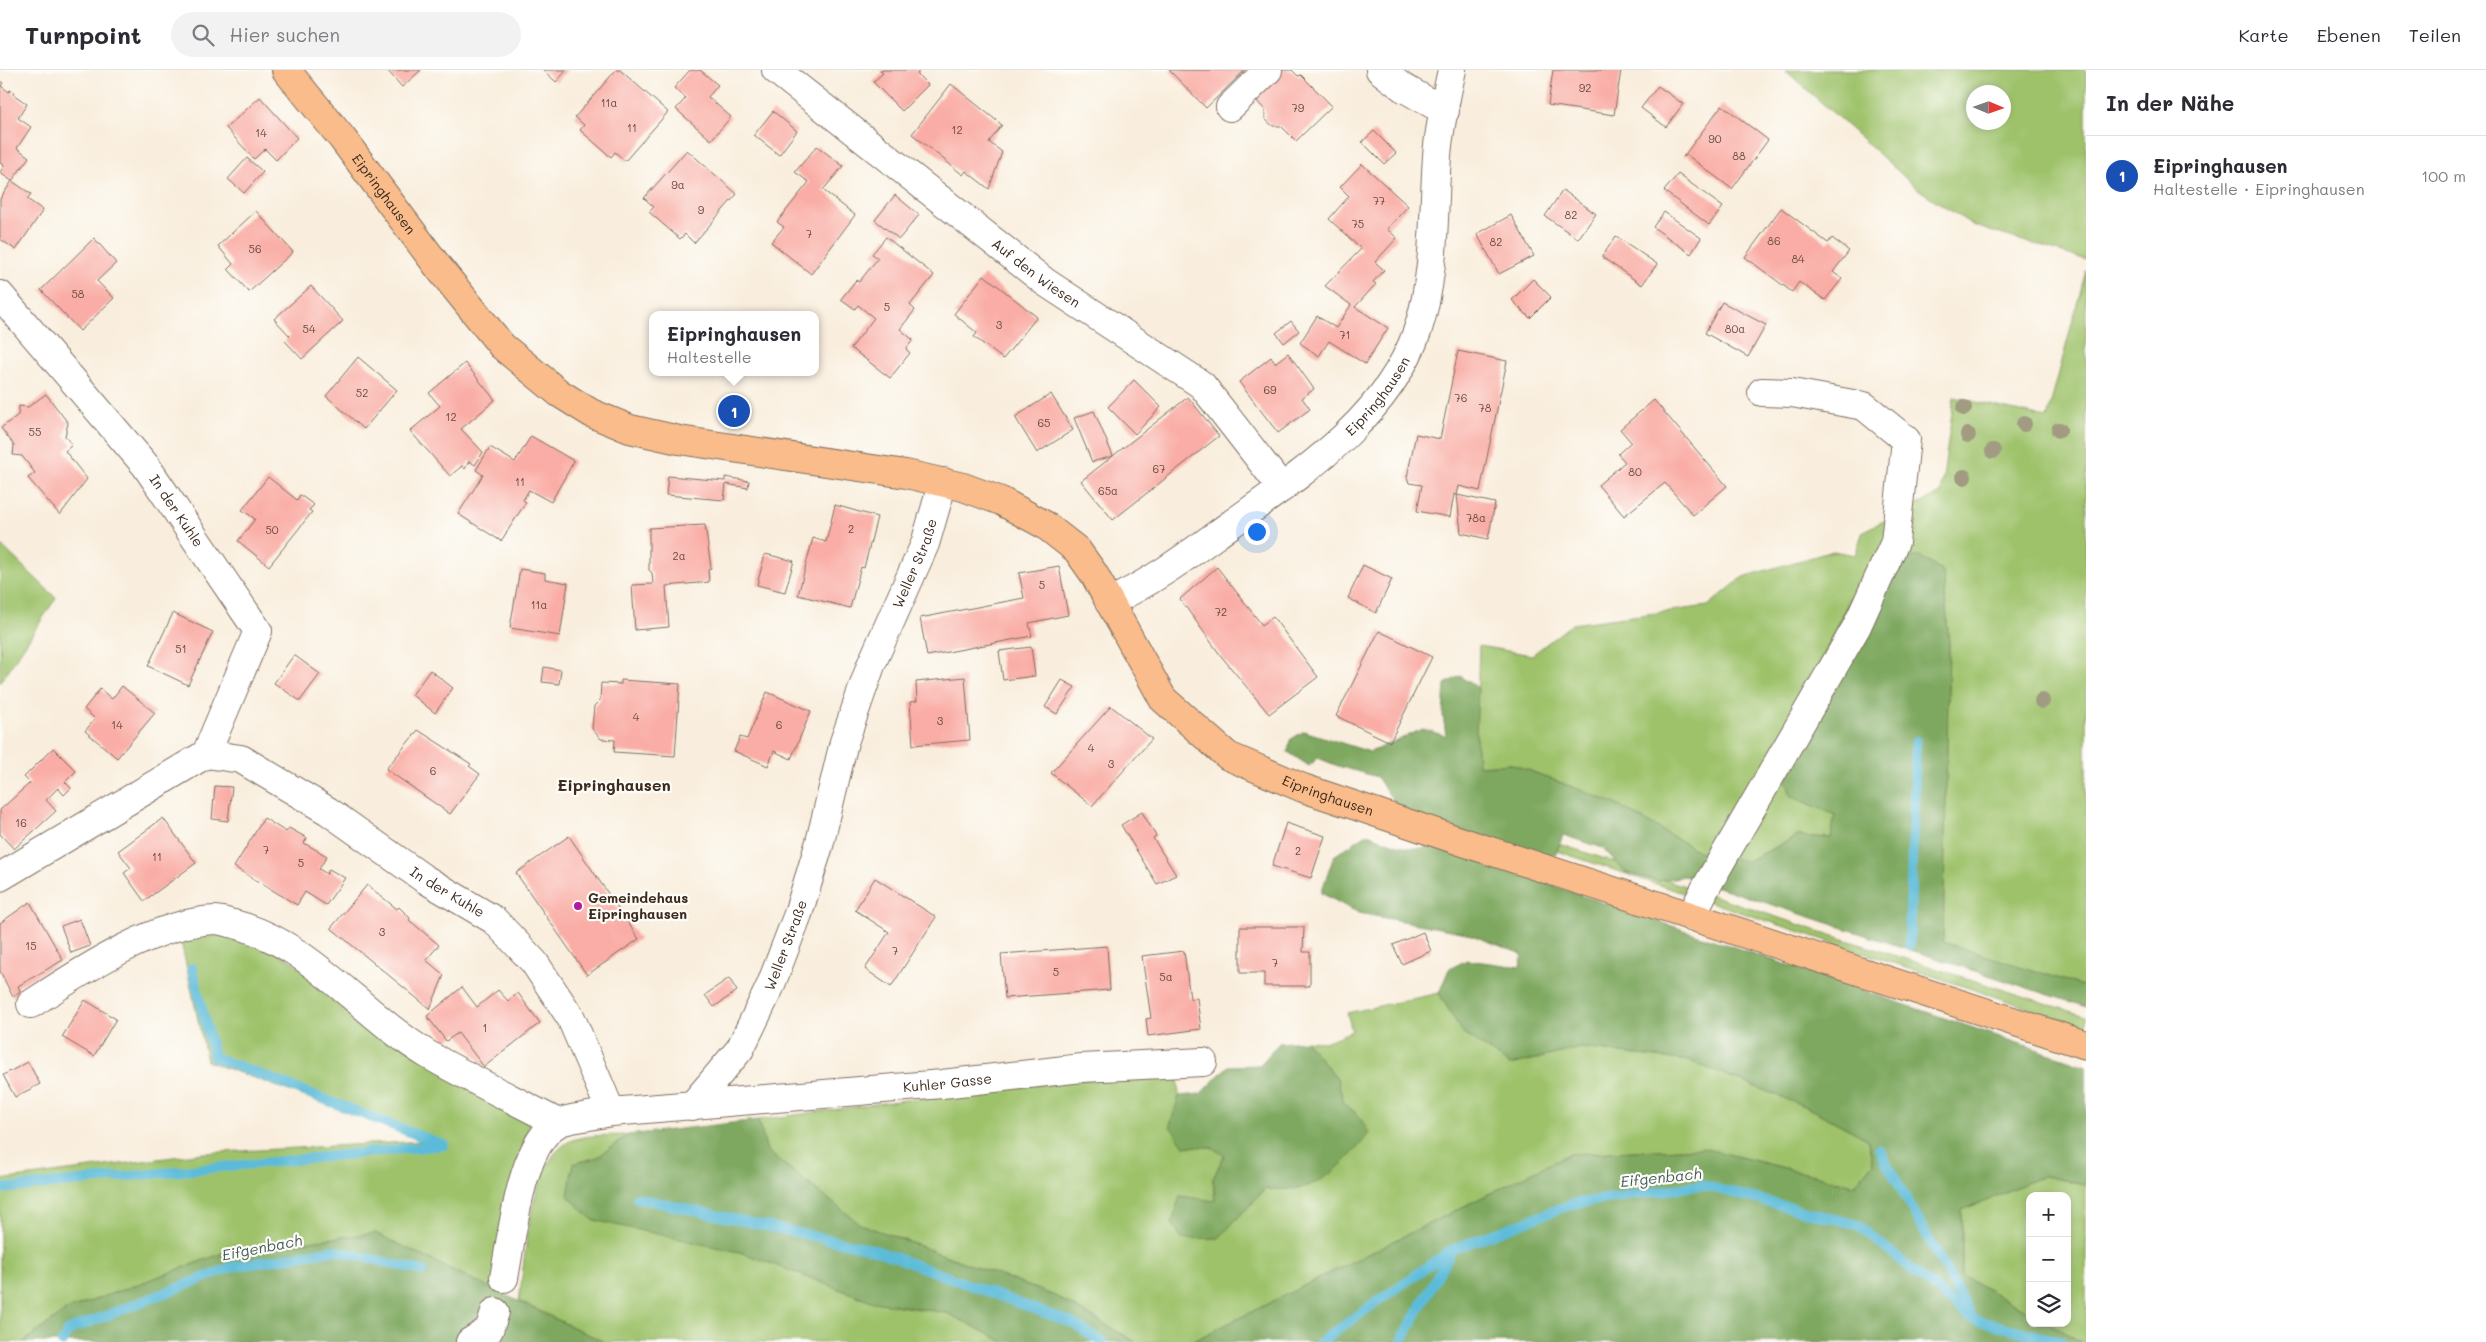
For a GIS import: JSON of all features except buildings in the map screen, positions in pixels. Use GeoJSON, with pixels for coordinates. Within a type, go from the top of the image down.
{"type":"FeatureCollection","features":[{"type":"Feature","properties":{"kind":"main road","name":"Eipringhausen"},"geometry":{"type":"LineString","coordinates":[[286,70],[342,138],[450,282],[502,346],[577,406],[630,429],[679,440],[906,474],[943,482],[1001,501],[1045,525],[1069,542],[1085,560],[1163,699],[1228,756],[1303,788],[1475,846],[2086,1045]]}},
{"type":"Feature","properties":{"kind":"street","name":"Auf den Wiesen"},"geometry":{"type":"LineString","coordinates":[[776,70],[1045,282],[1202,385],[1282,488]]}},
{"type":"Feature","properties":{"kind":"street"},"geometry":{"type":"LineString","coordinates":[[1230,106],[1268,70]]}},
{"type":"Feature","properties":{"kind":"street"},"geometry":{"type":"LineString","coordinates":[[1380,70],[1402,87],[1445,111]]}},
{"type":"Feature","properties":{"kind":"street","name":"Eipringhausen"},"geometry":{"type":"LineString","coordinates":[[1109,602],[1135,590],[1169,569],[1282,488],[1347,433],[1380,396],[1402,366],[1417,332],[1432,259],[1437,153],[1452,70]]}},
{"type":"Feature","properties":{"kind":"street","name":"In der Kuhle"},"geometry":{"type":"LineString","coordinates":[[0,295],[146,466],[258,632],[206,754],[241,759],[328,811],[423,878],[494,920],[534,962],[571,1018],[610,1112]]}},
{"type":"Feature","properties":{"kind":"street"},"geometry":{"type":"LineString","coordinates":[[1691,917],[1705,889],[1857,626],[1895,542],[1906,440],[1864,406],[1792,393],[1762,392]]}},
{"type":"Feature","properties":{"kind":"street","name":"Weller Straße"},"geometry":{"type":"LineString","coordinates":[[692,1106],[740,1049],[770,987],[798,914],[820,842],[847,734],[871,665],[925,544],[943,482]]}},
{"type":"Feature","properties":{"kind":"street"},"geometry":{"type":"LineString","coordinates":[[0,877],[206,754]]}},
{"type":"Feature","properties":{"kind":"street"},"geometry":{"type":"LineString","coordinates":[[31,1004],[97,961],[172,928],[216,920],[256,930],[301,956],[362,1006],[426,1053],[558,1123]]}},
{"type":"Feature","properties":{"kind":"street","name":"Kuhler Gasse"},"geometry":{"type":"LineString","coordinates":[[692,1106],[942,1084],[1082,1068],[1203,1062]]}},
{"type":"Feature","properties":{"kind":"street"},"geometry":{"type":"LineString","coordinates":[[504,1278],[524,1174],[537,1144],[558,1123],[610,1112],[692,1106]]}},
{"type":"Feature","properties":{"kind":"street"},"geometry":{"type":"LineString","coordinates":[[470,1342],[489,1330],[495,1312]]}},
{"type":"Feature","properties":{"kind":"green space"},"geometry":{"type":"Polygon","coordinates":[[[1785,70],[2086,70],[2086,260],[1974,226],[1918,189],[1785,70]]]}},
{"type":"Feature","properties":{"kind":"green space"},"geometry":{"type":"Polygon","coordinates":[[[2086,270],[2086,987],[1943,943],[1949,644],[1943,572],[1791,796],[1835,815],[1832,838],[1798,836],[1748,861],[1702,853],[1614,803],[1512,764],[1478,766],[1476,734],[1479,646],[1532,655],[1572,624],[1708,606],[1743,577],[1833,551],[1855,555],[1863,531],[1941,493],[1954,397],[2047,418],[2086,270]]]}},
{"type":"Feature","properties":{"kind":"green space"},"geometry":{"type":"Polygon","coordinates":[[[0,544],[56,598],[0,683],[0,544]]]}},
{"type":"Feature","properties":{"kind":"green space"},"geometry":{"type":"Polygon","coordinates":[[[1920,556],[1943,572],[1949,644],[1943,942],[2086,987],[2086,1007],[1684,876],[1658,881],[1625,872],[1603,848],[1563,835],[1545,883],[2086,1066],[2086,1184],[2043,1176],[1962,1210],[1962,1275],[2026,1311],[2026,1327],[2055,1327],[2081,1342],[1191,1342],[1569,1154],[1703,1148],[1854,1185],[1873,1163],[1867,1139],[1809,1108],[1690,1061],[1581,1048],[1510,1065],[1462,1032],[1439,993],[1449,969],[1467,960],[1520,967],[1522,954],[1466,933],[1359,913],[1321,893],[1334,856],[1367,834],[1406,848],[1426,848],[1377,777],[1318,758],[1309,766],[1288,752],[1290,740],[1304,731],[1370,752],[1423,729],[1446,736],[1443,715],[1445,684],[1460,676],[1478,688],[1476,734],[1478,766],[1512,764],[1614,803],[1702,853],[1748,861],[1798,836],[1831,838],[1835,815],[1791,796],[1778,753],[1850,598],[1895,561],[1920,556]]]}},
{"type":"Feature","properties":{"kind":"green space"},"geometry":{"type":"Polygon","coordinates":[[[1559,844],[1618,863],[1625,872],[1658,881],[1667,880],[1812,929],[2086,1016],[2086,1027],[1557,851],[1559,844]]]}},
{"type":"Feature","properties":{"kind":"green space"},"geometry":{"type":"Polygon","coordinates":[[[219,929],[252,936],[531,1115],[496,1291],[375,1233],[229,1251],[67,1310],[23,1342],[0,1342],[0,1180],[203,1153],[426,1141],[207,1061],[180,937],[219,929]]]}},
{"type":"Feature","properties":{"kind":"green space"},"geometry":{"type":"Polygon","coordinates":[[[1439,993],[1462,1032],[1510,1065],[1581,1048],[1690,1061],[1809,1108],[1867,1139],[1873,1163],[1854,1185],[1703,1148],[1569,1154],[1191,1342],[1136,1342],[1055,1296],[860,1224],[767,1151],[758,1120],[919,1098],[1116,1076],[1178,1078],[1179,1096],[1170,1126],[1184,1146],[1211,1147],[1224,1155],[1213,1179],[1215,1201],[1247,1210],[1265,1189],[1301,1188],[1359,1116],[1344,1103],[1337,1078],[1305,1041],[1325,1042],[1352,1031],[1347,1013],[1439,993]]]}},
{"type":"Feature","properties":{"kind":"green space"},"geometry":{"type":"Polygon","coordinates":[[[1305,1041],[1337,1078],[1344,1103],[1359,1116],[1369,1133],[1348,1158],[1320,1180],[1300,1188],[1265,1189],[1219,1238],[1182,1239],[1172,1223],[1180,1196],[1215,1201],[1213,1179],[1224,1155],[1211,1147],[1184,1146],[1170,1126],[1179,1096],[1200,1094],[1228,1066],[1260,1065],[1279,1043],[1305,1041]]]}},
{"type":"Feature","properties":{"kind":"green space"},"geometry":{"type":"Polygon","coordinates":[[[758,1120],[767,1151],[860,1224],[1055,1296],[1136,1342],[1004,1342],[947,1313],[874,1302],[743,1253],[593,1220],[568,1196],[573,1164],[598,1157],[628,1135],[758,1120]]]}},
{"type":"Feature","properties":{"kind":"green space"},"geometry":{"type":"Polygon","coordinates":[[[628,1135],[598,1157],[573,1164],[743,1253],[874,1302],[947,1313],[1004,1342],[604,1342],[519,1301],[527,1240],[536,1193],[543,1173],[553,1156],[565,1144],[579,1138],[628,1135]]]}},
{"type":"Feature","properties":{"kind":"green space"},"geometry":{"type":"Polygon","coordinates":[[[2043,1176],[2086,1184],[2086,1342],[2081,1342],[2055,1327],[2071,1327],[2071,1192],[2026,1192],[2026,1311],[1962,1275],[1962,1210],[2043,1176]]]}},
{"type":"Feature","properties":{"kind":"green space"},"geometry":{"type":"Polygon","coordinates":[[[375,1233],[604,1342],[23,1342],[67,1310],[229,1251],[375,1233]]]}},
{"type":"Feature","properties":{"kind":"waterway"},"geometry":{"type":"LineString","coordinates":[[1909,945],[1916,741]]}},
{"type":"Feature","properties":{"kind":"waterway"},"geometry":{"type":"LineString","coordinates":[[192,968],[214,1057],[441,1144]]}},
{"type":"Feature","properties":{"kind":"waterway"},"geometry":{"type":"LineString","coordinates":[[0,1189],[444,1145]]}},
{"type":"Feature","properties":{"kind":"waterway"},"geometry":{"type":"LineString","coordinates":[[1879,1149],[1969,1312]]}},
{"type":"Feature","properties":{"kind":"waterway","name":"Eifgenbach"},"geometry":{"type":"LineString","coordinates":[[1320,1342],[1451,1250],[1572,1204],[1702,1185],[1858,1225],[1972,1319],[2062,1342]]}},
{"type":"Feature","properties":{"kind":"waterway"},"geometry":{"type":"LineString","coordinates":[[637,1198],[872,1249],[1072,1323],[1102,1342]]}},
{"type":"Feature","properties":{"kind":"waterway","name":"Eifgenbach"},"geometry":{"type":"LineString","coordinates":[[62,1342],[69,1330],[232,1267],[333,1250],[423,1271]]}},
{"type":"Feature","properties":{"kind":"waterway"},"geometry":{"type":"LineString","coordinates":[[1401,1342],[1450,1253]]}},
{"type":"Feature","properties":{"kind":"place","name":"Eipringhausen"},"geometry":{"type":"Point","coordinates":[734,411]}},
{"type":"Feature","properties":{"kind":"place","name":"Gemeindehaus Eipringhausen"},"geometry":{"type":"Point","coordinates":[578,906]}},
{"type":"Feature","properties":{"kind":"district","name":"Eipringhausen"},"geometry":{"type":"Point","coordinates":[614,785]}}]}
